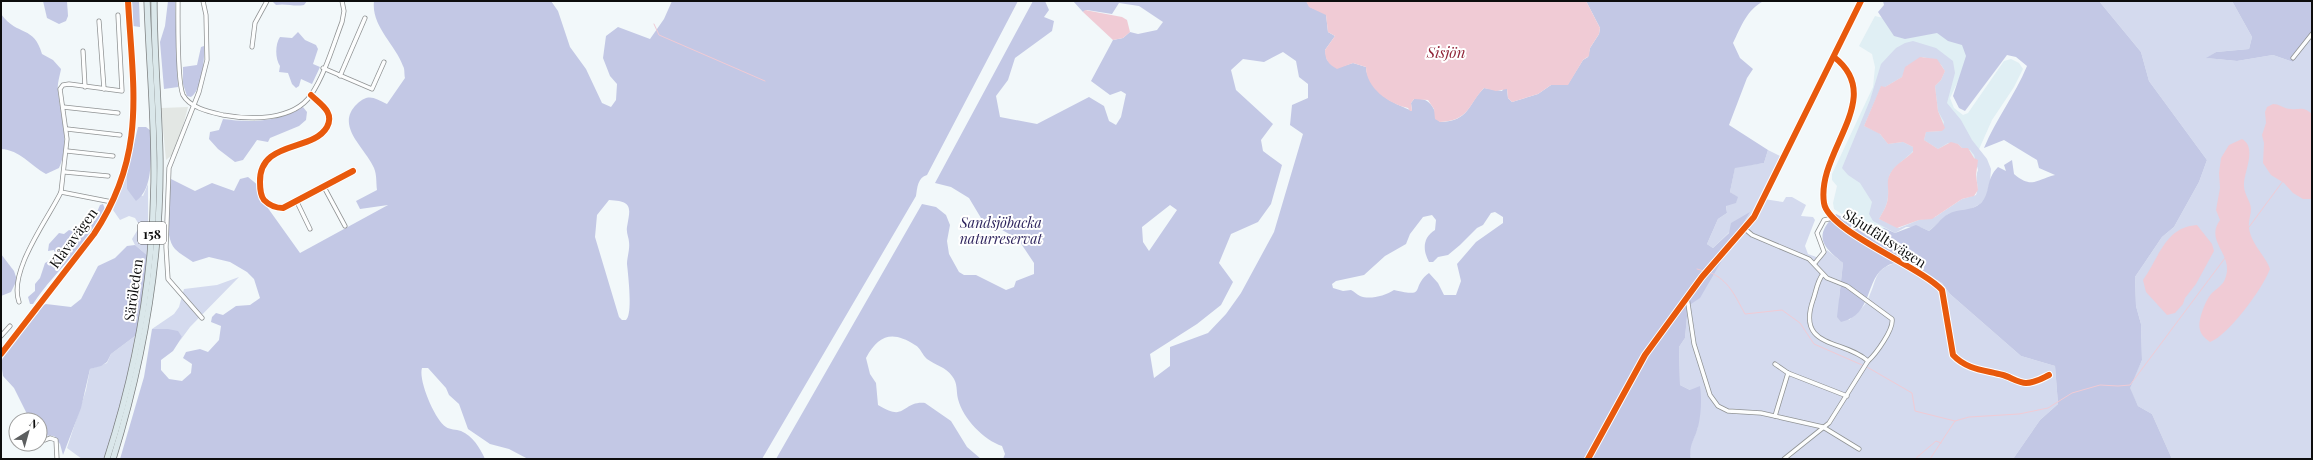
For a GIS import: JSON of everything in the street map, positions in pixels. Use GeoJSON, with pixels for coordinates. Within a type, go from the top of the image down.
{"type":"FeatureCollection","features":[{"type":"Feature","properties":{"kind":"main road","name":"Säröleden"},"geometry":{"type":"LineString","coordinates":[[107,459],[125,400],[135,356],[143,314],[152,235],[154,128],[147,1]]}},
{"type":"Feature","properties":{"kind":"main road","name":"Säröleden"},"geometry":{"type":"LineString","coordinates":[[113,459],[140,360],[156,252],[160,159],[154,1]]}},
{"type":"Feature","properties":{"kind":"street","name":"Klåvavägen"},"geometry":{"type":"LineString","coordinates":[[1,354],[94,234],[112,202],[126,163],[134,120],[134,82],[128,1]]}},
{"type":"Feature","properties":{"kind":"street"},"geometry":{"type":"LineString","coordinates":[[178,1],[181,87],[184,96],[194,105],[233,116],[272,116],[287,113],[297,108],[311,95],[342,22],[344,2]]}},
{"type":"Feature","properties":{"kind":"street"},"geometry":{"type":"LineString","coordinates":[[202,318],[168,279],[166,263],[168,174],[204,78],[207,60],[207,21],[203,1]]}},
{"type":"Feature","properties":{"kind":"street"},"geometry":{"type":"LineString","coordinates":[[252,47],[255,23],[266,1]]}},
{"type":"Feature","properties":{"kind":"street"},"geometry":{"type":"LineString","coordinates":[[1588,459],[1645,355],[1687,297],[1717,259],[1745,229],[1757,210],[1861,1]]}},
{"type":"Feature","properties":{"kind":"street"},"geometry":{"type":"LineString","coordinates":[[19,302],[18,286],[29,250],[37,232],[61,192],[67,151],[67,129],[60,89],[63,85],[122,91],[118,15]]}},
{"type":"Feature","properties":{"kind":"street"},"geometry":{"type":"LineString","coordinates":[[340,76],[365,18]]}},
{"type":"Feature","properties":{"kind":"street"},"geometry":{"type":"LineString","coordinates":[[99,21],[104,89]]}},
{"type":"Feature","properties":{"kind":"street"},"geometry":{"type":"LineString","coordinates":[[2293,58],[2312,34]]}},
{"type":"Feature","properties":{"kind":"street"},"geometry":{"type":"LineString","coordinates":[[83,51],[85,87]]}},
{"type":"Feature","properties":{"kind":"street","name":"Skjutfältsvägen"},"geometry":{"type":"LineString","coordinates":[[1834,57],[1852,78],[1856,92],[1849,116],[1824,177],[1824,205],[1826,212],[1874,247],[1935,284],[1942,290],[1953,355],[1956,358],[1977,370],[2004,375],[2025,384],[2037,382],[2049,375]]}},
{"type":"Feature","properties":{"kind":"street"},"geometry":{"type":"LineString","coordinates":[[323,68],[372,90],[384,62]]}},
{"type":"Feature","properties":{"kind":"street"},"geometry":{"type":"LineString","coordinates":[[311,95],[327,110],[329,121],[327,128],[314,138],[275,154],[265,166],[260,179],[262,196],[272,206],[281,208],[297,202],[353,171]]}},
{"type":"Feature","properties":{"kind":"street"},"geometry":{"type":"LineString","coordinates":[[63,107],[118,113]]}},
{"type":"Feature","properties":{"kind":"street"},"geometry":{"type":"LineString","coordinates":[[67,129],[120,135]]}},
{"type":"Feature","properties":{"kind":"street"},"geometry":{"type":"LineString","coordinates":[[67,151],[113,156]]}},
{"type":"Feature","properties":{"kind":"street"},"geometry":{"type":"LineString","coordinates":[[64,172],[108,176]]}},
{"type":"Feature","properties":{"kind":"street"},"geometry":{"type":"LineString","coordinates":[[324,188],[345,226]]}},
{"type":"Feature","properties":{"kind":"street"},"geometry":{"type":"LineString","coordinates":[[61,192],[112,202]]}},
{"type":"Feature","properties":{"kind":"street"},"geometry":{"type":"LineString","coordinates":[[297,202],[310,229]]}},
{"type":"Feature","properties":{"kind":"street"},"geometry":{"type":"LineString","coordinates":[[1815,263],[1824,252],[1817,233],[1824,220],[1833,218]]}},
{"type":"Feature","properties":{"kind":"street"},"geometry":{"type":"LineString","coordinates":[[1745,229],[1752,235],[1792,250],[1815,263],[1823,274],[1847,286],[1892,319],[1893,325],[1878,350],[1868,361],[1829,423],[1784,459]]}},
{"type":"Feature","properties":{"kind":"street"},"geometry":{"type":"LineString","coordinates":[[1823,274],[1808,312],[1809,324],[1823,340],[1868,361]]}},
{"type":"Feature","properties":{"kind":"street"},"geometry":{"type":"LineString","coordinates":[[1687,297],[1694,344],[1706,385],[1714,402],[1728,411],[1775,416],[1823,427],[1859,449]]}},
{"type":"Feature","properties":{"kind":"street"},"geometry":{"type":"LineString","coordinates":[[1,336],[10,326]]}},
{"type":"Feature","properties":{"kind":"street"},"geometry":{"type":"LineString","coordinates":[[1775,364],[1788,373],[1847,396]]}},
{"type":"Feature","properties":{"kind":"street"},"geometry":{"type":"LineString","coordinates":[[1775,416],[1788,373]]}},
{"type":"Feature","properties":{"kind":"street"},"geometry":{"type":"LineString","coordinates":[[48,439],[56,440],[57,459]]}},
{"type":"Feature","properties":{"kind":"shaded area"},"geometry":{"type":"Polygon","coordinates":[[[43,1],[67,1],[68,16],[66,21],[59,24],[47,18],[43,1]]]}},
{"type":"Feature","properties":{"kind":"shaded area"},"geometry":{"type":"Polygon","coordinates":[[[132,1],[139,1],[140,27],[133,26],[132,1]]]}},
{"type":"Feature","properties":{"kind":"shaded area"},"geometry":{"type":"Polygon","coordinates":[[[168,1],[175,1],[178,87],[164,89],[160,42],[165,26],[168,1]]]}},
{"type":"Feature","properties":{"kind":"shaded area"},"geometry":{"type":"Polygon","coordinates":[[[272,1],[307,1],[304,5],[297,6],[283,4],[276,5],[272,1]]]}},
{"type":"Feature","properties":{"kind":"shaded area"},"geometry":{"type":"Polygon","coordinates":[[[374,1],[551,1],[558,11],[570,47],[586,69],[602,103],[611,107],[616,100],[617,84],[610,76],[603,58],[606,36],[618,27],[650,39],[664,19],[672,1],[1018,1],[927,175],[920,180],[916,196],[762,459],[528,459],[509,449],[490,444],[468,429],[459,404],[449,395],[446,388],[428,368],[422,368],[421,374],[425,390],[437,417],[449,429],[461,431],[473,439],[485,459],[120,459],[144,377],[152,329],[168,329],[178,331],[182,337],[173,351],[161,360],[161,370],[169,379],[182,381],[191,373],[192,364],[183,358],[186,352],[200,349],[208,352],[219,340],[221,326],[211,322],[212,317],[216,313],[223,315],[236,306],[250,305],[260,298],[254,279],[247,272],[230,262],[209,257],[193,262],[175,249],[171,243],[168,225],[169,178],[195,191],[212,183],[234,191],[240,179],[248,177],[259,186],[260,197],[300,253],[388,205],[360,209],[356,201],[377,190],[376,176],[370,160],[350,129],[349,120],[351,112],[357,104],[365,99],[372,98],[387,104],[405,78],[404,67],[380,27],[374,10],[374,1]],[[609,200],[597,215],[595,237],[619,317],[622,320],[626,320],[630,302],[627,264],[629,240],[627,229],[629,211],[626,204],[609,200]]]}},
{"type":"Feature","properties":{"kind":"shaded area"},"geometry":{"type":"Polygon","coordinates":[[[1033,1],[1045,1],[1049,10],[1044,17],[1054,21],[1052,31],[1015,58],[1008,80],[996,96],[1000,117],[1037,124],[1089,97],[1104,106],[1109,121],[1116,125],[1121,117],[1126,94],[1121,91],[1110,95],[1091,81],[1113,40],[1123,38],[1130,32],[1138,34],[1157,30],[1163,22],[1139,6],[1119,3],[1112,14],[1087,10],[1083,12],[1073,1],[1306,1],[1310,7],[1326,14],[1328,32],[1335,36],[1325,50],[1327,60],[1340,67],[1353,63],[1366,67],[1369,77],[1384,97],[1412,111],[1411,103],[1414,99],[1425,100],[1431,105],[1440,122],[1457,119],[1463,115],[1484,88],[1502,91],[1504,88],[1507,89],[1508,98],[1512,102],[1538,94],[1551,85],[1568,84],[1583,60],[1588,57],[1590,48],[1599,34],[1600,28],[1586,1],[1764,1],[1758,4],[1749,14],[1733,43],[1740,58],[1753,69],[1747,78],[1729,125],[1768,150],[1764,163],[1735,168],[1730,192],[1738,197],[1736,203],[1726,206],[1727,213],[1718,219],[1707,244],[1713,248],[1729,233],[1731,223],[1750,212],[1700,298],[1688,306],[1685,338],[1679,347],[1680,385],[1690,390],[1700,386],[1701,391],[1700,417],[1690,450],[1691,459],[1003,459],[1005,454],[1002,446],[981,434],[964,414],[958,399],[955,381],[950,373],[927,359],[917,346],[900,338],[887,337],[876,344],[866,358],[870,374],[876,383],[878,405],[887,410],[899,412],[917,403],[925,403],[951,421],[967,447],[981,459],[776,459],[922,204],[936,207],[946,215],[950,225],[947,241],[949,254],[959,272],[964,275],[976,275],[1006,290],[1014,287],[1016,281],[1034,274],[1034,263],[1018,239],[981,218],[969,198],[951,187],[935,183],[1033,1]],[[1283,52],[1264,62],[1243,59],[1231,70],[1236,90],[1273,124],[1261,140],[1263,151],[1282,165],[1271,204],[1258,222],[1231,234],[1219,263],[1233,282],[1221,305],[1197,324],[1150,354],[1154,378],[1170,366],[1170,347],[1208,333],[1226,314],[1241,293],[1274,232],[1303,134],[1290,125],[1292,105],[1308,98],[1308,84],[1299,77],[1296,61],[1283,52]],[[1170,205],[1142,227],[1143,242],[1149,251],[1177,210],[1170,205]],[[1495,212],[1491,213],[1483,225],[1477,228],[1460,245],[1448,255],[1438,257],[1433,262],[1429,262],[1427,258],[1425,245],[1428,237],[1435,230],[1436,220],[1432,215],[1423,217],[1410,234],[1406,244],[1385,256],[1364,275],[1336,281],[1332,284],[1333,288],[1343,291],[1351,290],[1360,296],[1368,298],[1382,296],[1394,290],[1411,293],[1417,290],[1423,278],[1429,273],[1438,283],[1444,295],[1456,295],[1461,281],[1457,264],[1476,242],[1503,223],[1503,217],[1495,212]]]}},
{"type":"Feature","properties":{"kind":"shaded area"},"geometry":{"type":"Polygon","coordinates":[[[1883,1],[2099,1],[2141,52],[2149,81],[2207,160],[2199,182],[2174,227],[2162,237],[2135,277],[2136,306],[2141,324],[2142,360],[2130,388],[2138,406],[2152,414],[2172,459],[2013,459],[2040,420],[2058,404],[2055,366],[2021,356],[1950,294],[1942,283],[1902,261],[1889,265],[1880,272],[1859,312],[1852,318],[1841,322],[1837,317],[1843,263],[1825,246],[1823,240],[1824,229],[1836,214],[1875,234],[1884,228],[1895,233],[1916,225],[1929,231],[1948,214],[1973,208],[1981,203],[1986,195],[1994,172],[1998,167],[2006,171],[2004,165],[2012,160],[2014,174],[2025,181],[2034,182],[2055,175],[2039,168],[2037,160],[2004,140],[1984,148],[2027,66],[2016,57],[2007,55],[1965,111],[1959,108],[1953,96],[1966,56],[1962,45],[1948,41],[1937,33],[1905,39],[1894,36],[1878,12],[1884,5],[1883,1]]]}},
{"type":"Feature","properties":{"kind":"shaded area"},"geometry":{"type":"Polygon","coordinates":[[[2099,1],[2232,1],[2252,37],[2249,49],[2216,52],[2207,58],[2237,61],[2273,55],[2293,62],[2312,38],[2312,459],[2172,459],[2152,414],[2138,406],[2129,388],[2142,360],[2141,324],[2136,306],[2135,277],[2162,237],[2174,227],[2199,182],[2207,160],[2149,81],[2141,52],[2099,1]]]}},
{"type":"Feature","properties":{"kind":"shaded area"},"geometry":{"type":"Polygon","coordinates":[[[2232,1],[2312,1],[2312,38],[2293,62],[2273,55],[2237,61],[2206,58],[2216,52],[2249,49],[2252,37],[2232,1]]]}},
{"type":"Feature","properties":{"kind":"shaded area"},"geometry":{"type":"Polygon","coordinates":[[[1,14],[13,26],[35,39],[42,54],[53,60],[61,69],[58,88],[64,129],[64,149],[59,168],[46,174],[14,152],[1,149],[1,14]]]}},
{"type":"Feature","properties":{"kind":"shaded area"},"geometry":{"type":"Polygon","coordinates":[[[1875,16],[1933,30],[1962,41],[1970,48],[1961,75],[1950,98],[1954,108],[1963,115],[1968,113],[2004,61],[2011,59],[2019,63],[2023,69],[2014,87],[1992,120],[1976,156],[1935,216],[1880,233],[1858,224],[1834,209],[1833,203],[1837,186],[1832,180],[1832,174],[1873,87],[1875,67],[1872,54],[1859,46],[1875,16]]]}},
{"type":"Feature","properties":{"kind":"shaded area"},"geometry":{"type":"Polygon","coordinates":[[[298,32],[305,40],[316,45],[318,49],[313,64],[320,67],[312,84],[301,79],[299,86],[296,88],[292,84],[288,73],[279,72],[280,66],[277,60],[276,52],[280,37],[292,38],[298,32]]]}},
{"type":"Feature","properties":{"kind":"shaded area"},"geometry":{"type":"Polygon","coordinates":[[[1913,41],[1936,48],[1953,61],[1955,73],[1947,103],[1961,120],[1972,140],[1987,159],[1991,169],[1990,182],[1986,197],[1980,204],[1971,209],[1948,214],[1929,231],[1920,227],[1906,227],[1895,233],[1873,221],[1869,214],[1872,202],[1860,183],[1848,175],[1842,168],[1870,100],[1881,64],[1896,48],[1913,41]],[[1923,57],[1907,66],[1902,77],[1885,87],[1881,87],[1864,126],[1879,133],[1888,144],[1903,142],[1913,147],[1913,151],[1895,167],[1890,174],[1887,202],[1879,219],[1899,228],[1919,220],[1935,217],[1962,199],[1976,195],[1977,192],[1978,170],[1974,155],[1970,150],[1962,148],[1958,144],[1948,143],[1938,149],[1924,140],[1926,132],[1942,131],[1944,122],[1938,111],[1935,86],[1941,80],[1945,71],[1938,62],[1923,57]]]}},
{"type":"Feature","properties":{"kind":"shaded area"},"geometry":{"type":"Polygon","coordinates":[[[204,46],[203,66],[198,88],[191,97],[187,96],[183,84],[183,67],[197,65],[201,47],[204,46]]]}},
{"type":"Feature","properties":{"kind":"shaded area"},"geometry":{"type":"Polygon","coordinates":[[[188,107],[183,126],[172,155],[166,160],[161,108],[188,107]]]}},
{"type":"Feature","properties":{"kind":"shaded area"},"geometry":{"type":"Polygon","coordinates":[[[303,107],[307,112],[306,120],[299,126],[270,138],[268,142],[257,140],[243,160],[235,162],[218,149],[209,139],[210,132],[219,130],[223,119],[244,121],[264,120],[284,116],[303,107]]]}},
{"type":"Feature","properties":{"kind":"shaded area"},"geometry":{"type":"Polygon","coordinates":[[[138,127],[146,127],[151,131],[151,159],[149,179],[146,188],[136,201],[127,189],[127,174],[138,127]]]}},
{"type":"Feature","properties":{"kind":"shaded area"},"geometry":{"type":"Polygon","coordinates":[[[1768,150],[1786,159],[1764,199],[1783,202],[1786,197],[1792,197],[1806,205],[1801,216],[1813,217],[1815,220],[1805,246],[1808,254],[1819,258],[1827,250],[1843,263],[1839,299],[1849,320],[1862,308],[1866,302],[1881,270],[1902,261],[1942,283],[1950,294],[2021,356],[2055,366],[2058,404],[2040,420],[2013,459],[1691,459],[1689,450],[1698,427],[1690,390],[1680,385],[1679,347],[1685,338],[1688,306],[1734,242],[1749,213],[1713,248],[1707,244],[1718,219],[1727,213],[1726,205],[1736,202],[1737,197],[1730,192],[1735,167],[1764,163],[1768,150]]]}},
{"type":"Feature","properties":{"kind":"shaded area"},"geometry":{"type":"Polygon","coordinates":[[[127,174],[127,189],[143,196],[148,184],[148,256],[135,245],[132,239],[140,226],[135,218],[129,216],[120,220],[113,210],[127,174]]]}},
{"type":"Feature","properties":{"kind":"shaded area"},"geometry":{"type":"Polygon","coordinates":[[[103,204],[105,209],[90,235],[51,280],[33,304],[30,304],[28,297],[35,291],[35,284],[40,278],[45,263],[56,257],[54,250],[48,251],[49,244],[59,233],[64,234],[69,230],[82,234],[91,226],[100,205],[103,204]]]}},
{"type":"Feature","properties":{"kind":"shaded area"},"geometry":{"type":"Polygon","coordinates":[[[135,245],[148,256],[138,331],[135,336],[111,354],[107,362],[101,366],[90,369],[81,408],[63,455],[60,444],[54,436],[48,436],[48,412],[26,412],[14,388],[3,376],[1,362],[6,352],[38,313],[41,306],[46,304],[71,307],[81,299],[98,266],[115,258],[127,246],[135,245]]]}},
{"type":"Feature","properties":{"kind":"shaded area"},"geometry":{"type":"Polygon","coordinates":[[[1,254],[14,271],[17,280],[11,292],[1,296],[1,254]]]}},
{"type":"Feature","properties":{"kind":"shaded area"},"geometry":{"type":"Polygon","coordinates":[[[239,277],[190,327],[179,342],[182,337],[152,329],[174,314],[179,307],[184,289],[217,285],[239,277]]]}},
{"type":"Feature","properties":{"kind":"shaded area"},"geometry":{"type":"Polygon","coordinates":[[[135,336],[124,395],[105,459],[82,459],[67,448],[86,390],[90,369],[107,363],[111,354],[135,336]]]}},
{"type":"Feature","properties":{"kind":"water","name":"Sisjön"},"geometry":{"type":"Polygon","coordinates":[[[1306,1],[1586,1],[1600,28],[1599,34],[1590,48],[1589,56],[1583,60],[1568,85],[1551,85],[1538,94],[1512,102],[1508,98],[1507,89],[1496,91],[1484,88],[1463,115],[1450,121],[1440,122],[1435,119],[1434,109],[1428,100],[1414,99],[1411,103],[1412,111],[1410,111],[1408,108],[1386,99],[1370,82],[1366,67],[1353,63],[1337,69],[1331,65],[1326,59],[1325,50],[1335,36],[1328,32],[1326,15],[1309,7],[1306,1]]]}},
{"type":"Feature","properties":{"kind":"water"},"geometry":{"type":"Polygon","coordinates":[[[1085,10],[1122,17],[1127,20],[1130,32],[1123,38],[1113,40],[1083,12],[1085,10]]]}},
{"type":"Feature","properties":{"kind":"water"},"geometry":{"type":"Polygon","coordinates":[[[1920,57],[1937,59],[1945,71],[1941,80],[1935,86],[1938,111],[1945,128],[1942,131],[1926,132],[1924,140],[1938,149],[1951,142],[1958,144],[1962,148],[1968,148],[1974,158],[1978,160],[1976,175],[1978,190],[1974,196],[1962,199],[1932,219],[1919,220],[1897,228],[1879,219],[1887,202],[1888,179],[1890,174],[1898,164],[1913,152],[1913,147],[1903,142],[1888,144],[1880,134],[1864,126],[1881,86],[1885,87],[1902,77],[1905,67],[1920,57]]]}},
{"type":"Feature","properties":{"kind":"water"},"geometry":{"type":"Polygon","coordinates":[[[2273,104],[2289,109],[2304,109],[2312,114],[2312,199],[2303,199],[2293,193],[2284,183],[2271,175],[2263,163],[2264,143],[2262,135],[2266,123],[2265,112],[2267,107],[2273,104]]]}},
{"type":"Feature","properties":{"kind":"water"},"geometry":{"type":"Polygon","coordinates":[[[2242,139],[2247,143],[2249,148],[2249,161],[2244,186],[2251,206],[2249,223],[2250,234],[2270,269],[2253,299],[2235,321],[2218,338],[2210,342],[2201,332],[2199,326],[2201,316],[2210,296],[2224,281],[2227,270],[2224,255],[2215,235],[2216,228],[2220,220],[2216,210],[2220,188],[2219,173],[2221,158],[2229,145],[2242,139]]]}},
{"type":"Feature","properties":{"kind":"water"},"geometry":{"type":"Polygon","coordinates":[[[2197,225],[2212,244],[2214,251],[2196,284],[2185,298],[2183,304],[2175,313],[2167,315],[2146,292],[2143,280],[2170,237],[2177,231],[2186,227],[2197,225]]]}},
{"type":"Feature","properties":{"kind":"waterway"},"geometry":{"type":"LineString","coordinates":[[654,24],[659,35],[765,81]]}},
{"type":"Feature","properties":{"kind":"waterway"},"geometry":{"type":"LineString","coordinates":[[2249,227],[2283,181]]}},
{"type":"Feature","properties":{"kind":"waterway"},"geometry":{"type":"LineString","coordinates":[[1930,459],[1955,421],[1969,417],[2019,414],[2048,408],[2072,393],[2100,385],[2130,385],[2225,258]]}},
{"type":"Feature","properties":{"kind":"waterway"},"geometry":{"type":"LineString","coordinates":[[1697,269],[1704,271]]}},
{"type":"Feature","properties":{"kind":"waterway"},"geometry":{"type":"LineString","coordinates":[[1709,272],[1716,275],[1727,284],[1745,314],[1782,310],[1800,323],[1814,344],[1862,365]]}},
{"type":"Feature","properties":{"kind":"waterway"},"geometry":{"type":"LineString","coordinates":[[1867,367],[1912,393],[1915,411],[1955,421]]}},
{"type":"Feature","properties":{"kind":"waterway"},"geometry":{"type":"LineString","coordinates":[[1915,459],[1936,441],[1941,443]]}},
{"type":"Feature","properties":{"kind":"cycle path"},"geometry":{"type":"LineString","coordinates":[[1,354],[94,234],[111,205],[122,176],[129,149],[133,121],[132,64],[128,1]]}},
{"type":"Feature","properties":{"kind":"cycle path"},"geometry":{"type":"LineString","coordinates":[[1588,459],[1645,355],[1702,277],[1754,217],[1861,1]]}},
{"type":"Feature","properties":{"kind":"cycle path"},"geometry":{"type":"LineString","coordinates":[[1834,57],[1848,73],[1854,90],[1852,108],[1824,183],[1824,203],[1829,214],[1858,237],[1931,281],[1942,290],[1953,355],[1958,360],[1970,367],[2003,375],[2023,383],[2035,382],[2049,375]]}},
{"type":"Feature","properties":{"kind":"cycle path"},"geometry":{"type":"LineString","coordinates":[[311,95],[328,113],[329,122],[327,127],[320,135],[277,153],[268,159],[262,169],[260,182],[260,191],[264,200],[270,205],[283,208],[353,171]]}},
{"type":"Feature","properties":{"kind":"park label","name":"Sandsjöbacka naturreservat"},"geometry":{"type":"Point","coordinates":[1001,230]}}]}
